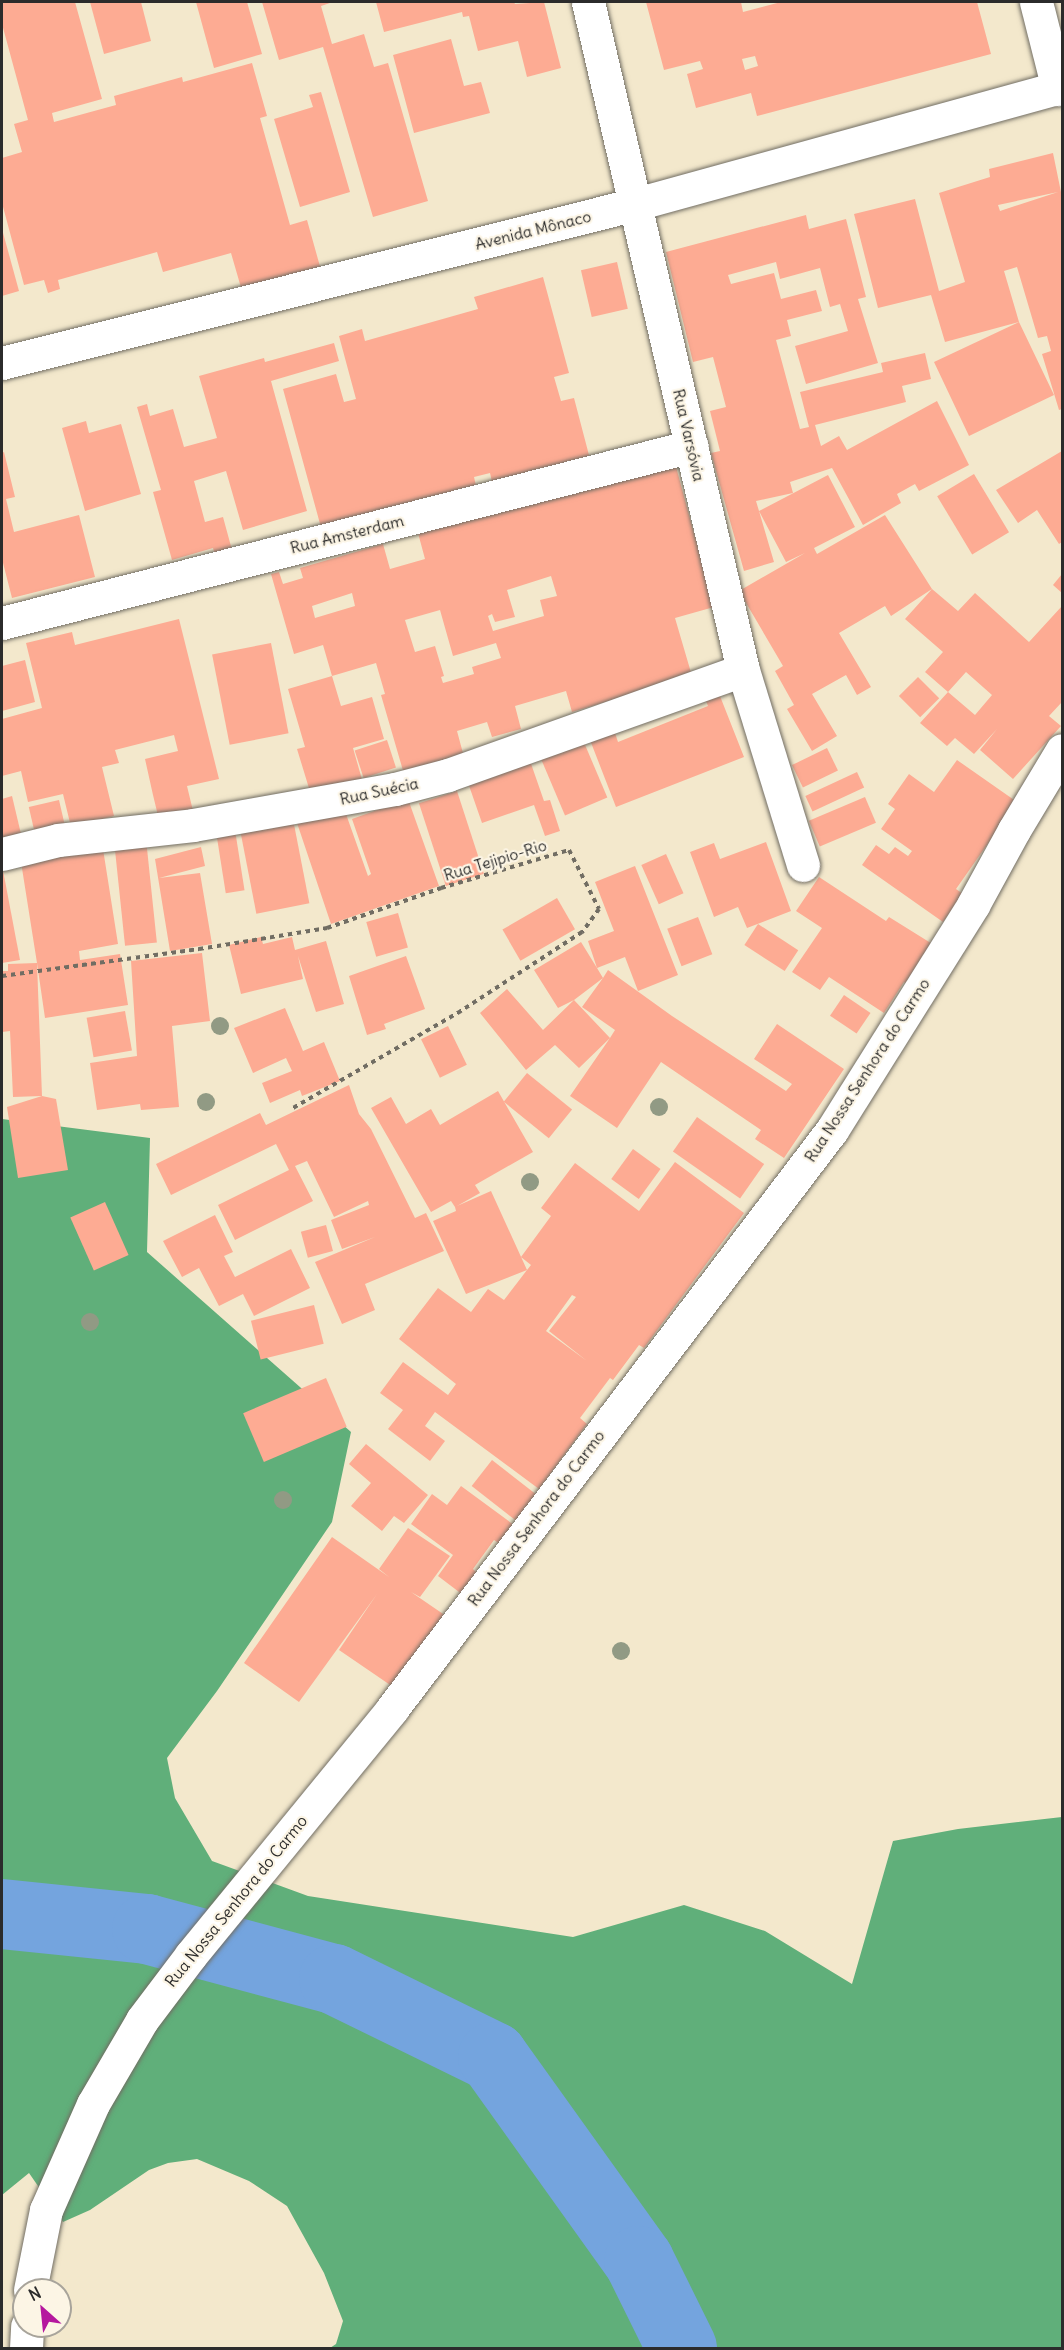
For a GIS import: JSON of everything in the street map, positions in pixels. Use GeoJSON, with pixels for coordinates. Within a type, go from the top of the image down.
{"type":"FeatureCollection","features":[{"type":"Feature","properties":{"kind":"street","name":"Rua Varsóvia"},"geometry":{"type":"LineString","coordinates":[[588,2],[743,670],[803,865]]}},
{"type":"Feature","properties":{"kind":"street"},"geometry":{"type":"LineString","coordinates":[[1036,2],[1060,88]]}},
{"type":"Feature","properties":{"kind":"street","name":"Avenida Mônaco"},"geometry":{"type":"LineString","coordinates":[[2,363],[636,204],[1060,88]]}},
{"type":"Feature","properties":{"kind":"street","name":"Rua Amsterdam"},"geometry":{"type":"LineString","coordinates":[[2,622],[692,446]]}},
{"type":"Feature","properties":{"kind":"street","name":"Rua Suécia"},"geometry":{"type":"LineString","coordinates":[[2,854],[58,840],[194,825],[395,789],[448,775],[743,670]]}},
{"type":"Feature","properties":{"kind":"street","name":"Rua Nossa Senhora do Carmo"},"geometry":{"type":"LineString","coordinates":[[32,2278],[46,2210],[93,2104],[142,2020],[191,1955],[392,1709],[832,1130],[974,905],[1014,830],[1062,750]]}},
{"type":"Feature","properties":{"kind":"path","name":"Rua Tejipio-Rio"},"geometry":{"type":"LineString","coordinates":[[2,976],[327,928],[441,888],[569,850],[599,909],[582,932],[461,1011],[291,1109]]}},
{"type":"Feature","properties":{"kind":"green space"},"geometry":{"type":"Polygon","coordinates":[[[2,1119],[150,1138],[147,1252],[351,1432],[332,1522],[217,1691],[167,1758],[175,1798],[212,1861],[308,1896],[573,1937],[684,1905],[765,1931],[852,1984],[893,1841],[958,1829],[1062,1817],[1062,2348],[330,2348],[336,2344],[343,2321],[324,2273],[287,2206],[249,2181],[197,2159],[168,2163],[149,2170],[90,2210],[63,2222],[29,2173],[2,2195],[2,1119]]]}},
{"type":"Feature","properties":{"kind":"building"},"geometry":{"type":"Polygon","coordinates":[[[2,2],[75,2],[102,99],[52,113],[54,122],[116,105],[114,96],[182,77],[183,82],[252,63],[267,116],[260,118],[290,225],[307,220],[321,270],[242,291],[231,253],[163,272],[157,252],[58,280],[60,289],[48,293],[44,280],[24,285],[2,203],[2,158],[22,152],[14,124],[28,120],[2,24],[2,2]]]}},
{"type":"Feature","properties":{"kind":"building"},"geometry":{"type":"Polygon","coordinates":[[[90,2],[141,2],[151,41],[104,54],[90,2]]]}},
{"type":"Feature","properties":{"kind":"building"},"geometry":{"type":"Polygon","coordinates":[[[196,2],[247,2],[262,54],[214,68],[196,2]]]}},
{"type":"Feature","properties":{"kind":"building"},"geometry":{"type":"Polygon","coordinates":[[[262,2],[333,2],[321,6],[332,44],[364,34],[374,67],[388,63],[428,201],[373,217],[323,47],[279,60],[262,2]]]}},
{"type":"Feature","properties":{"kind":"building"},"geometry":{"type":"Polygon","coordinates":[[[376,2],[514,2],[515,4],[544,2],[561,68],[527,77],[518,41],[478,51],[469,16],[463,17],[462,12],[384,32],[376,2]]]}},
{"type":"Feature","properties":{"kind":"building"},"geometry":{"type":"Polygon","coordinates":[[[646,2],[741,2],[743,12],[781,2],[977,2],[991,54],[757,116],[751,93],[696,108],[687,74],[703,69],[700,61],[664,70],[646,2]],[[755,56],[742,59],[745,70],[758,66],[755,56]]]}},
{"type":"Feature","properties":{"kind":"building"},"geometry":{"type":"Polygon","coordinates":[[[451,39],[464,86],[481,82],[490,113],[414,133],[393,55],[451,39]]]}},
{"type":"Feature","properties":{"kind":"building"},"geometry":{"type":"Polygon","coordinates":[[[321,92],[350,192],[300,207],[274,119],[313,107],[309,95],[321,92]]]}},
{"type":"Feature","properties":{"kind":"building"},"geometry":{"type":"Polygon","coordinates":[[[1053,153],[1062,197],[1062,409],[1059,410],[1042,354],[1051,351],[1047,336],[1038,338],[1017,267],[1004,271],[1019,322],[945,342],[931,295],[878,308],[854,214],[915,199],[939,291],[965,282],[939,193],[990,177],[989,169],[1053,153]],[[1058,192],[998,205],[1000,211],[1058,192]]]}},
{"type":"Feature","properties":{"kind":"building"},"geometry":{"type":"Polygon","coordinates":[[[806,215],[809,229],[846,219],[866,297],[858,299],[878,363],[806,384],[795,346],[848,331],[840,304],[830,307],[820,268],[780,279],[776,262],[728,275],[731,284],[774,273],[781,299],[816,290],[822,311],[787,320],[791,336],[776,340],[800,429],[809,427],[800,392],[883,372],[881,363],[925,353],[931,379],[902,386],[906,402],[815,425],[821,446],[839,436],[847,450],[937,401],[969,465],[919,491],[915,484],[897,494],[901,503],[863,525],[832,468],[790,482],[793,493],[756,501],[774,562],[744,571],[711,453],[720,451],[710,411],[726,407],[713,357],[693,362],[666,252],[806,215]]]}},
{"type":"Feature","properties":{"kind":"building"},"geometry":{"type":"Polygon","coordinates":[[[2,229],[19,291],[2,296],[2,229]]]}},
{"type":"Feature","properties":{"kind":"building"},"geometry":{"type":"Polygon","coordinates":[[[617,262],[628,309],[592,317],[581,270],[617,262]]]}},
{"type":"Feature","properties":{"kind":"building"},"geometry":{"type":"Polygon","coordinates":[[[543,277],[569,373],[554,377],[561,401],[574,398],[590,459],[493,486],[490,473],[474,477],[477,490],[322,531],[283,389],[336,374],[344,402],[356,399],[339,336],[362,329],[365,341],[478,309],[474,297],[543,277]]]}},
{"type":"Feature","properties":{"kind":"building"},"geometry":{"type":"Polygon","coordinates":[[[1019,322],[1054,395],[969,436],[934,362],[1019,322]]]}},
{"type":"Feature","properties":{"kind":"building"},"geometry":{"type":"Polygon","coordinates":[[[334,343],[339,361],[271,381],[307,511],[243,530],[226,471],[194,481],[205,522],[223,517],[232,550],[215,555],[213,548],[172,560],[153,492],[161,490],[137,407],[147,404],[150,416],[173,409],[184,447],[217,438],[199,376],[264,358],[265,362],[334,343]]]}},
{"type":"Feature","properties":{"kind":"building"},"geometry":{"type":"Polygon","coordinates":[[[86,421],[89,433],[121,424],[141,494],[85,511],[62,428],[86,421]]]}},
{"type":"Feature","properties":{"kind":"building"},"geometry":{"type":"Polygon","coordinates":[[[1062,451],[1062,542],[1059,544],[1037,510],[1018,523],[996,490],[1062,451]]]}},
{"type":"Feature","properties":{"kind":"building"},"geometry":{"type":"Polygon","coordinates":[[[4,452],[15,497],[6,499],[14,532],[79,515],[95,577],[12,598],[2,559],[2,453],[4,452]]]}},
{"type":"Feature","properties":{"kind":"building"},"geometry":{"type":"Polygon","coordinates":[[[675,463],[714,607],[675,618],[692,676],[572,712],[566,691],[515,706],[521,729],[492,737],[487,722],[457,731],[464,757],[404,774],[381,695],[385,694],[376,663],[332,676],[323,645],[294,654],[271,574],[279,572],[283,584],[303,578],[300,568],[383,544],[390,569],[425,559],[418,533],[675,463]],[[551,576],[507,590],[515,617],[495,622],[492,614],[488,616],[493,631],[544,616],[540,600],[557,596],[551,576]],[[352,593],[312,606],[315,618],[355,606],[352,593]],[[440,610],[405,620],[415,652],[435,646],[444,676],[441,677],[443,683],[474,674],[472,667],[501,658],[496,643],[453,656],[440,610]]]}},
{"type":"Feature","properties":{"kind":"building"},"geometry":{"type":"Polygon","coordinates":[[[974,474],[1009,532],[972,554],[937,496],[974,474]]]}},
{"type":"Feature","properties":{"kind":"building"},"geometry":{"type":"Polygon","coordinates":[[[828,475],[855,527],[814,548],[817,554],[885,515],[932,589],[891,616],[885,606],[839,633],[871,687],[857,695],[846,675],[812,694],[837,736],[812,751],[787,709],[794,705],[775,671],[783,666],[739,591],[805,553],[786,562],[759,511],[828,475]]]}},
{"type":"Feature","properties":{"kind":"building"},"geometry":{"type":"Polygon","coordinates":[[[1062,574],[1062,593],[1053,585],[1062,574]]]}},
{"type":"Feature","properties":{"kind":"building"},"geometry":{"type":"Polygon","coordinates":[[[932,589],[958,611],[975,593],[1029,642],[1062,606],[1062,702],[1049,716],[1061,726],[1013,779],[980,750],[997,729],[974,754],[955,738],[947,746],[920,723],[948,692],[925,672],[943,652],[905,619],[932,589]],[[966,672],[948,692],[975,715],[992,695],[966,672]]]}},
{"type":"Feature","properties":{"kind":"building"},"geometry":{"type":"Polygon","coordinates":[[[179,619],[219,779],[187,786],[194,815],[160,824],[145,759],[178,751],[174,735],[115,750],[119,763],[102,767],[114,816],[71,827],[63,794],[28,802],[21,771],[2,776],[2,719],[42,708],[26,643],[72,632],[75,645],[179,619]]]}},
{"type":"Feature","properties":{"kind":"building"},"geometry":{"type":"Polygon","coordinates":[[[271,643],[289,733],[230,745],[212,654],[271,643]]]}},
{"type":"Feature","properties":{"kind":"building"},"geometry":{"type":"Polygon","coordinates":[[[25,660],[35,702],[2,711],[2,666],[25,660]]]}},
{"type":"Feature","properties":{"kind":"building"},"geometry":{"type":"Polygon","coordinates":[[[332,676],[341,706],[372,697],[384,739],[353,748],[363,783],[312,798],[297,749],[305,747],[288,689],[332,676]]]}},
{"type":"Feature","properties":{"kind":"building"},"geometry":{"type":"Polygon","coordinates":[[[918,677],[939,698],[920,717],[899,696],[918,677]]]}},
{"type":"Feature","properties":{"kind":"building"},"geometry":{"type":"Polygon","coordinates":[[[718,691],[744,757],[616,807],[590,740],[614,730],[618,742],[708,706],[704,696],[718,691]]]}},
{"type":"Feature","properties":{"kind":"building"},"geometry":{"type":"Polygon","coordinates":[[[580,733],[607,797],[565,815],[538,751],[580,733]]]}},
{"type":"Feature","properties":{"kind":"building"},"geometry":{"type":"Polygon","coordinates":[[[387,740],[396,768],[364,778],[355,751],[387,740]]]}},
{"type":"Feature","properties":{"kind":"building"},"geometry":{"type":"Polygon","coordinates":[[[827,748],[838,770],[803,788],[792,765],[827,748]]]}},
{"type":"Feature","properties":{"kind":"building"},"geometry":{"type":"Polygon","coordinates":[[[528,755],[544,801],[550,800],[560,831],[545,836],[534,805],[482,823],[466,777],[528,755]]]}},
{"type":"Feature","properties":{"kind":"building"},"geometry":{"type":"Polygon","coordinates":[[[957,760],[1017,802],[956,889],[963,894],[943,922],[862,865],[876,845],[889,854],[895,847],[908,856],[912,851],[881,829],[895,809],[888,804],[909,774],[934,792],[957,760]]]}},
{"type":"Feature","properties":{"kind":"building"},"geometry":{"type":"Polygon","coordinates":[[[857,772],[864,787],[813,811],[805,796],[857,772]]]}},
{"type":"Feature","properties":{"kind":"building"},"geometry":{"type":"Polygon","coordinates":[[[457,791],[484,874],[446,886],[419,803],[457,791]]]}},
{"type":"Feature","properties":{"kind":"building"},"geometry":{"type":"Polygon","coordinates":[[[12,796],[21,834],[2,838],[2,799],[12,796]]]}},
{"type":"Feature","properties":{"kind":"building"},"geometry":{"type":"Polygon","coordinates":[[[865,797],[876,823],[820,847],[809,821],[865,797]]]}},
{"type":"Feature","properties":{"kind":"building"},"geometry":{"type":"Polygon","coordinates":[[[408,799],[439,886],[331,924],[295,817],[341,800],[368,876],[371,874],[352,819],[408,799]]]}},
{"type":"Feature","properties":{"kind":"building"},"geometry":{"type":"Polygon","coordinates":[[[59,800],[66,831],[36,838],[29,807],[59,800]]]}},
{"type":"Feature","properties":{"kind":"building"},"geometry":{"type":"Polygon","coordinates":[[[292,814],[309,903],[256,914],[239,824],[292,814]]]}},
{"type":"Feature","properties":{"kind":"building"},"geometry":{"type":"Polygon","coordinates":[[[235,830],[245,890],[226,893],[216,833],[235,830]]]}},
{"type":"Feature","properties":{"kind":"building"},"geometry":{"type":"Polygon","coordinates":[[[146,839],[157,942],[125,946],[114,842],[146,839]]]}},
{"type":"Feature","properties":{"kind":"building"},"geometry":{"type":"Polygon","coordinates":[[[766,842],[791,911],[747,928],[738,907],[714,917],[690,852],[714,843],[720,859],[766,842]]]}},
{"type":"Feature","properties":{"kind":"building"},"geometry":{"type":"Polygon","coordinates":[[[201,847],[205,866],[159,878],[200,873],[212,944],[170,951],[155,859],[201,847]]]}},
{"type":"Feature","properties":{"kind":"building"},"geometry":{"type":"Polygon","coordinates":[[[103,849],[118,944],[79,951],[80,960],[120,954],[128,1005],[45,1018],[21,862],[103,849]]]}},
{"type":"Feature","properties":{"kind":"building"},"geometry":{"type":"Polygon","coordinates":[[[666,854],[683,893],[659,904],[641,865],[666,854]]]}},
{"type":"Feature","properties":{"kind":"building"},"geometry":{"type":"Polygon","coordinates":[[[2,865],[20,960],[2,963],[2,865]]]}},
{"type":"Feature","properties":{"kind":"building"},"geometry":{"type":"Polygon","coordinates":[[[635,866],[678,975],[638,991],[625,957],[597,968],[588,941],[614,931],[595,882],[635,866]]]}},
{"type":"Feature","properties":{"kind":"building"},"geometry":{"type":"Polygon","coordinates":[[[819,877],[886,921],[889,917],[934,945],[908,985],[904,982],[884,1013],[829,977],[820,990],[792,972],[822,928],[796,911],[819,877]]]}},
{"type":"Feature","properties":{"kind":"building"},"geometry":{"type":"Polygon","coordinates":[[[557,898],[575,929],[520,961],[502,930],[557,898]]]}},
{"type":"Feature","properties":{"kind":"building"},"geometry":{"type":"Polygon","coordinates":[[[398,913],[408,948],[376,957],[366,922],[398,913]]]}},
{"type":"Feature","properties":{"kind":"building"},"geometry":{"type":"Polygon","coordinates":[[[698,917],[712,954],[682,966],[667,929],[698,917]]]}},
{"type":"Feature","properties":{"kind":"building"},"geometry":{"type":"Polygon","coordinates":[[[758,924],[798,950],[785,971],[744,945],[758,924]]]}},
{"type":"Feature","properties":{"kind":"building"},"geometry":{"type":"Polygon","coordinates":[[[261,937],[263,944],[292,937],[295,950],[326,941],[344,1004],[316,1012],[298,956],[303,979],[241,994],[229,945],[261,937]]]}},
{"type":"Feature","properties":{"kind":"building"},"geometry":{"type":"Polygon","coordinates":[[[581,942],[603,978],[574,1000],[558,1008],[534,970],[581,942]]]}},
{"type":"Feature","properties":{"kind":"building"},"geometry":{"type":"Polygon","coordinates":[[[202,953],[210,1021],[172,1026],[179,1107],[141,1110],[140,1104],[97,1110],[90,1063],[137,1056],[131,961],[202,953]]]}},
{"type":"Feature","properties":{"kind":"building"},"geometry":{"type":"Polygon","coordinates":[[[406,956],[425,1009],[384,1024],[386,1029],[367,1035],[349,976],[406,956]]]}},
{"type":"Feature","properties":{"kind":"building"},"geometry":{"type":"Polygon","coordinates":[[[37,963],[42,1096],[13,1097],[10,1031],[2,1032],[2,971],[8,971],[8,964],[37,963]]]}},
{"type":"Feature","properties":{"kind":"building"},"geometry":{"type":"Polygon","coordinates":[[[608,970],[672,1016],[786,1091],[792,1084],[754,1059],[777,1024],[844,1069],[784,1158],[755,1139],[761,1130],[661,1062],[617,1128],[570,1096],[615,1030],[582,1007],[608,970]]]}},
{"type":"Feature","properties":{"kind":"building"},"geometry":{"type":"Polygon","coordinates":[[[507,989],[543,1030],[574,1000],[610,1038],[579,1068],[555,1045],[526,1070],[480,1013],[507,989]]]}},
{"type":"Feature","properties":{"kind":"building"},"geometry":{"type":"Polygon","coordinates":[[[844,995],[871,1013],[857,1034],[830,1016],[844,995]]]}},
{"type":"Feature","properties":{"kind":"building"},"geometry":{"type":"Polygon","coordinates":[[[285,1008],[303,1051],[324,1042],[340,1081],[302,1096],[300,1090],[270,1103],[262,1083],[292,1071],[286,1058],[253,1073],[234,1028],[285,1008]]]}},
{"type":"Feature","properties":{"kind":"building"},"geometry":{"type":"Polygon","coordinates":[[[125,1011],[132,1050],[94,1057],[87,1018],[125,1011]]]}},
{"type":"Feature","properties":{"kind":"building"},"geometry":{"type":"Polygon","coordinates":[[[448,1026],[467,1065],[440,1078],[421,1039],[448,1026]]]}},
{"type":"Feature","properties":{"kind":"building"},"geometry":{"type":"Polygon","coordinates":[[[527,1073],[572,1110],[549,1138],[504,1102],[527,1073]]]}},
{"type":"Feature","properties":{"kind":"building"},"geometry":{"type":"Polygon","coordinates":[[[349,1085],[359,1114],[371,1129],[415,1218],[426,1213],[444,1251],[365,1284],[375,1310],[342,1324],[315,1262],[375,1237],[342,1249],[331,1220],[369,1205],[368,1201],[334,1217],[307,1161],[295,1166],[313,1201],[235,1240],[218,1205],[289,1170],[276,1144],[171,1195],[156,1164],[260,1113],[266,1125],[349,1085]]]}},
{"type":"Feature","properties":{"kind":"building"},"geometry":{"type":"Polygon","coordinates":[[[498,1091],[533,1152],[475,1185],[480,1193],[457,1206],[491,1191],[527,1270],[466,1294],[433,1221],[456,1211],[455,1207],[451,1201],[431,1212],[371,1108],[391,1097],[406,1124],[431,1109],[440,1125],[498,1091]]]}},
{"type":"Feature","properties":{"kind":"building"},"geometry":{"type":"Polygon","coordinates":[[[42,1096],[56,1099],[68,1170],[18,1178],[7,1107],[42,1096]]]}},
{"type":"Feature","properties":{"kind":"building"},"geometry":{"type":"Polygon","coordinates":[[[697,1117],[764,1164],[740,1198],[673,1151],[697,1117]]]}},
{"type":"Feature","properties":{"kind":"building"},"geometry":{"type":"Polygon","coordinates":[[[633,1149],[661,1169],[639,1199],[611,1179],[633,1149]]]}},
{"type":"Feature","properties":{"kind":"building"},"geometry":{"type":"Polygon","coordinates":[[[675,1162],[744,1213],[644,1348],[639,1345],[613,1380],[610,1378],[580,1418],[587,1424],[539,1489],[435,1412],[425,1426],[445,1441],[430,1461],[388,1429],[403,1410],[380,1393],[403,1362],[448,1395],[456,1384],[399,1339],[438,1288],[471,1312],[488,1289],[504,1300],[531,1265],[521,1257],[551,1216],[541,1208],[575,1163],[639,1211],[675,1162]],[[572,1295],[546,1331],[587,1361],[549,1331],[576,1297],[572,1295]]]}},
{"type":"Feature","properties":{"kind":"building"},"geometry":{"type":"Polygon","coordinates":[[[105,1202],[129,1255],[94,1270],[70,1217],[105,1202]]]}},
{"type":"Feature","properties":{"kind":"building"},"geometry":{"type":"Polygon","coordinates":[[[215,1215],[233,1252],[224,1256],[235,1277],[291,1249],[310,1288],[254,1316],[243,1294],[219,1306],[199,1268],[182,1277],[163,1241],[215,1215]]]}},
{"type":"Feature","properties":{"kind":"building"},"geometry":{"type":"Polygon","coordinates":[[[326,1225],[333,1251],[308,1258],[301,1232],[326,1225]]]}},
{"type":"Feature","properties":{"kind":"building"},"geometry":{"type":"Polygon","coordinates":[[[314,1305],[324,1344],[261,1360],[251,1321],[314,1305]]]}},
{"type":"Feature","properties":{"kind":"building"},"geometry":{"type":"Polygon","coordinates":[[[326,1378],[347,1427],[264,1462],[243,1413],[326,1378]]]}},
{"type":"Feature","properties":{"kind":"building"},"geometry":{"type":"Polygon","coordinates":[[[366,1444],[428,1495],[404,1523],[394,1516],[382,1531],[351,1506],[371,1483],[349,1464],[366,1444]]]}},
{"type":"Feature","properties":{"kind":"building"},"geometry":{"type":"Polygon","coordinates":[[[492,1460],[537,1495],[517,1521],[472,1486],[492,1460]]]}},
{"type":"Feature","properties":{"kind":"building"},"geometry":{"type":"Polygon","coordinates":[[[461,1486],[518,1528],[503,1546],[494,1540],[473,1569],[479,1575],[463,1595],[438,1576],[453,1555],[411,1524],[432,1494],[447,1505],[461,1486]]]}},
{"type":"Feature","properties":{"kind":"building"},"geometry":{"type":"Polygon","coordinates":[[[408,1528],[450,1556],[420,1597],[411,1592],[449,1618],[399,1691],[339,1650],[377,1594],[299,1702],[244,1663],[332,1537],[389,1577],[379,1569],[408,1528]]]}},
{"type":"Feature","properties":{"kind":"waterway"},"geometry":{"type":"LineString","coordinates":[[2,1914],[147,1929],[334,1979],[493,2057],[639,2261],[682,2348]]}}]}
